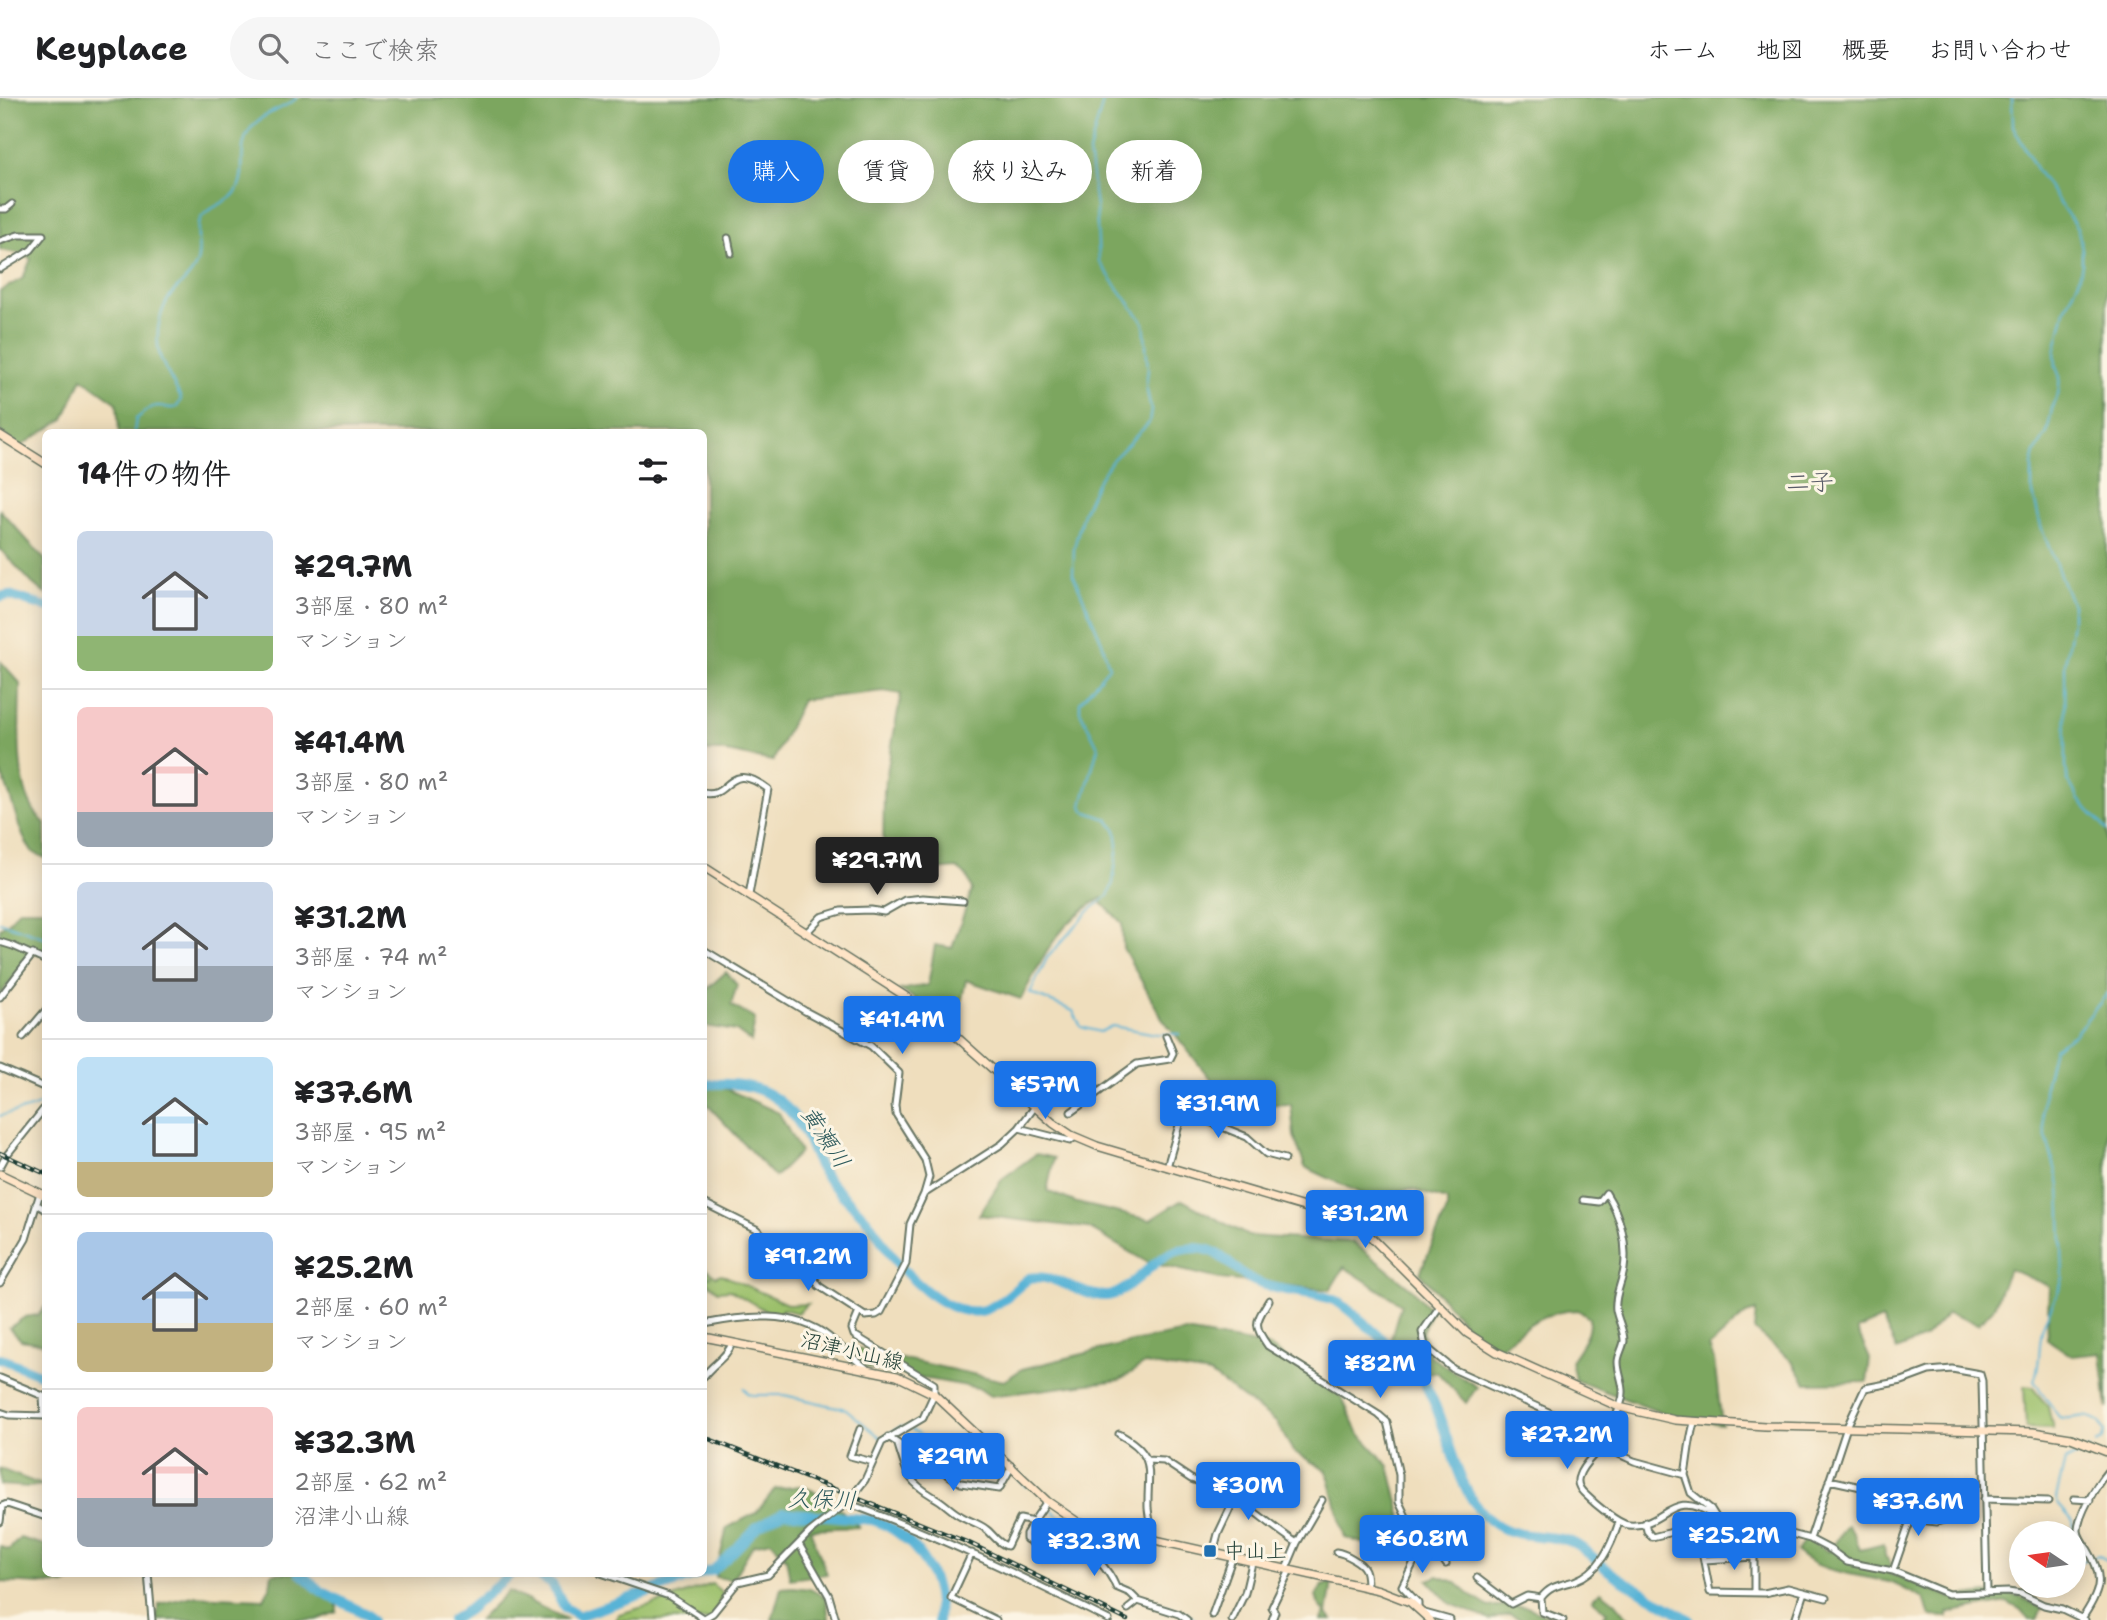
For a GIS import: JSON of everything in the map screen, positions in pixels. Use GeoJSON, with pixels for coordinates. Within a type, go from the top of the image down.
{"type":"FeatureCollection","features":[{"type":"Feature","properties":{"kind":"street"},"geometry":{"type":"LineString","coordinates":[[0,209],[6,209],[12,204]]}},
{"type":"Feature","properties":{"kind":"street"},"geometry":{"type":"LineString","coordinates":[[0,241],[18,234],[43,235],[31,250],[0,270]]}},
{"type":"Feature","properties":{"kind":"street"},"geometry":{"type":"LineString","coordinates":[[728,238],[731,253]]}},
{"type":"Feature","properties":{"kind":"street"},"geometry":{"type":"LineString","coordinates":[[0,435],[42,461]]}},
{"type":"Feature","properties":{"kind":"street"},"geometry":{"type":"LineString","coordinates":[[707,794],[719,792],[732,778],[744,776],[768,789],[749,895]]}},
{"type":"Feature","properties":{"kind":"street"},"geometry":{"type":"LineString","coordinates":[[707,869],[939,1021],[1034,1108],[1075,1137],[1097,1146],[1351,1220],[1466,1333],[1497,1352],[1619,1407],[1694,1423],[2053,1434],[2104,1451]]}},
{"type":"Feature","properties":{"kind":"street"},"geometry":{"type":"LineString","coordinates":[[807,932],[821,917],[841,911],[884,912],[905,900],[923,898],[963,901]]}},
{"type":"Feature","properties":{"kind":"street"},"geometry":{"type":"LineString","coordinates":[[0,942],[42,959]]}},
{"type":"Feature","properties":{"kind":"street"},"geometry":{"type":"LineString","coordinates":[[707,952],[805,1011],[871,1046],[897,1068],[899,1076],[896,1114],[928,1167],[929,1177],[909,1224],[906,1264],[881,1312],[871,1317],[819,1286],[756,1230],[707,1205]]}},
{"type":"Feature","properties":{"kind":"street"},"geometry":{"type":"LineString","coordinates":[[0,997],[33,954]]}},
{"type":"Feature","properties":{"kind":"street"},"geometry":{"type":"LineString","coordinates":[[23,1037],[42,1015]]}},
{"type":"Feature","properties":{"kind":"street"},"geometry":{"type":"LineString","coordinates":[[1071,1112],[1137,1063],[1170,1059],[1173,1053],[1166,1036]]}},
{"type":"Feature","properties":{"kind":"street"},"geometry":{"type":"LineString","coordinates":[[0,1068],[42,1086]]}},
{"type":"Feature","properties":{"kind":"street"},"geometry":{"type":"LineString","coordinates":[[924,1194],[1002,1144],[1034,1108]]}},
{"type":"Feature","properties":{"kind":"street"},"geometry":{"type":"LineString","coordinates":[[1167,1167],[1182,1111],[1247,1137],[1266,1154],[1285,1159]]}},
{"type":"Feature","properties":{"kind":"street"},"geometry":{"type":"LineString","coordinates":[[0,1167],[42,1112]]}},
{"type":"Feature","properties":{"kind":"street"},"geometry":{"type":"LineString","coordinates":[[1019,1128],[1070,1140],[1075,1137]]}},
{"type":"Feature","properties":{"kind":"street"},"geometry":{"type":"LineString","coordinates":[[0,1174],[42,1194]]}},
{"type":"Feature","properties":{"kind":"street"},"geometry":{"type":"LineString","coordinates":[[1583,1200],[1599,1202],[1606,1193],[1622,1230],[1625,1268],[1616,1303],[1624,1343],[1618,1359],[1623,1387],[1619,1407],[1601,1446],[1577,1480],[1584,1494],[1619,1522],[1631,1525],[1645,1522],[1688,1503],[1698,1506],[1734,1532],[1784,1532],[1810,1539],[1847,1562],[1893,1571],[1948,1594],[1987,1591],[2021,1594],[2083,1619],[2095,1600],[2099,1585],[2094,1562],[2078,1532],[2097,1485],[2107,1472]]}},
{"type":"Feature","properties":{"kind":"street"},"geometry":{"type":"LineString","coordinates":[[0,1283],[26,1239],[36,1205],[42,1196]]}},
{"type":"Feature","properties":{"kind":"street"},"geometry":{"type":"LineString","coordinates":[[36,1205],[42,1208]]}},
{"type":"Feature","properties":{"kind":"street"},"geometry":{"type":"LineString","coordinates":[[1269,1300],[1256,1321],[1257,1331],[1268,1346],[1387,1422],[1399,1475],[1399,1502],[1421,1548]]}},
{"type":"Feature","properties":{"kind":"street"},"geometry":{"type":"LineString","coordinates":[[1440,1306],[1422,1332],[1425,1346],[1453,1369],[1562,1418],[1579,1440],[1601,1446],[1634,1461],[1685,1475]]}},
{"type":"Feature","properties":{"kind":"street"},"geometry":{"type":"LineString","coordinates":[[614,1577],[669,1596],[704,1620],[738,1583],[768,1575],[799,1544],[844,1506],[865,1480],[882,1442],[912,1427],[923,1418],[934,1394],[934,1384],[854,1335],[852,1329],[859,1312]]}},
{"type":"Feature","properties":{"kind":"street"},"geometry":{"type":"LineString","coordinates":[[707,1324],[776,1316],[813,1327],[827,1335],[872,1371]]}},
{"type":"Feature","properties":{"kind":"street","name":"沼津小山線"},"geometry":{"type":"LineString","coordinates":[[707,1337],[897,1377],[934,1394],[1047,1501],[1079,1523],[1392,1594],[1410,1602],[1430,1620]]}},
{"type":"Feature","properties":{"kind":"street"},"geometry":{"type":"LineString","coordinates":[[707,1372],[729,1352],[732,1343]]}},
{"type":"Feature","properties":{"kind":"street"},"geometry":{"type":"LineString","coordinates":[[707,1362],[713,1364]]}},
{"type":"Feature","properties":{"kind":"street"},"geometry":{"type":"LineString","coordinates":[[1810,1539],[1847,1427],[1865,1388],[1902,1381],[1929,1371],[1952,1369],[1980,1374],[1987,1591]]}},
{"type":"Feature","properties":{"kind":"street"},"geometry":{"type":"LineString","coordinates":[[0,1378],[42,1395]]}},
{"type":"Feature","properties":{"kind":"street"},"geometry":{"type":"LineString","coordinates":[[0,1412],[9,1415],[42,1416]]}},
{"type":"Feature","properties":{"kind":"street"},"geometry":{"type":"LineString","coordinates":[[1694,1423],[1685,1475],[1691,1493],[1711,1509],[1714,1517]]}},
{"type":"Feature","properties":{"kind":"street"},"geometry":{"type":"LineString","coordinates":[[860,1429],[850,1456],[873,1462]]}},
{"type":"Feature","properties":{"kind":"street"},"geometry":{"type":"LineString","coordinates":[[1119,1434],[1137,1444],[1147,1460],[1153,1540]]}},
{"type":"Feature","properties":{"kind":"street"},"geometry":{"type":"LineString","coordinates":[[888,1437],[961,1483],[999,1489],[1012,1466]]}},
{"type":"Feature","properties":{"kind":"street"},"geometry":{"type":"LineString","coordinates":[[898,1445],[905,1469],[921,1491],[985,1528],[1002,1545],[1007,1546],[1020,1519],[1033,1522]]}},
{"type":"Feature","properties":{"kind":"street"},"geometry":{"type":"LineString","coordinates":[[1147,1460],[1164,1461],[1191,1479],[1235,1498],[1297,1543]]}},
{"type":"Feature","properties":{"kind":"street"},"geometry":{"type":"LineString","coordinates":[[1829,1480],[1884,1492],[1897,1502],[1911,1520],[1937,1522],[1949,1518]]}},
{"type":"Feature","properties":{"kind":"street"},"geometry":{"type":"LineString","coordinates":[[1213,1553],[1217,1534],[1235,1498]]}},
{"type":"Feature","properties":{"kind":"street"},"geometry":{"type":"LineString","coordinates":[[1984,1499],[2048,1501]]}},
{"type":"Feature","properties":{"kind":"street"},"geometry":{"type":"LineString","coordinates":[[2074,1499],[2090,1500]]}},
{"type":"Feature","properties":{"kind":"street"},"geometry":{"type":"LineString","coordinates":[[1272,1620],[1275,1612],[1272,1607],[1297,1543],[1322,1500]]}},
{"type":"Feature","properties":{"kind":"street"},"geometry":{"type":"LineString","coordinates":[[1045,1550],[1026,1539],[1026,1535],[1047,1501]]}},
{"type":"Feature","properties":{"kind":"street"},"geometry":{"type":"LineString","coordinates":[[0,1522],[2,1506],[7,1504],[42,1516]]}},
{"type":"Feature","properties":{"kind":"street"},"geometry":{"type":"LineString","coordinates":[[844,1506],[904,1524],[919,1533],[972,1553],[1109,1620]]}},
{"type":"Feature","properties":{"kind":"street"},"geometry":{"type":"LineString","coordinates":[[1893,1571],[1911,1520]]}},
{"type":"Feature","properties":{"kind":"street"},"geometry":{"type":"LineString","coordinates":[[1541,1598],[1554,1586],[1590,1572],[1611,1546],[1619,1522]]}},
{"type":"Feature","properties":{"kind":"street"},"geometry":{"type":"LineString","coordinates":[[1645,1522],[1652,1537],[1697,1526],[1710,1592],[1754,1593],[1788,1588],[1826,1598]]}},
{"type":"Feature","properties":{"kind":"street"},"geometry":{"type":"LineString","coordinates":[[1079,1523],[1070,1534],[1090,1551],[1116,1587],[1130,1593],[1138,1601],[1179,1614],[1187,1620]]}},
{"type":"Feature","properties":{"kind":"street"},"geometry":{"type":"LineString","coordinates":[[1447,1539],[1421,1548],[1402,1586],[1418,1603],[1419,1610],[1450,1620]]}},
{"type":"Feature","properties":{"kind":"street"},"geometry":{"type":"LineString","coordinates":[[799,1544],[829,1596],[836,1620]]}},
{"type":"Feature","properties":{"kind":"street"},"geometry":{"type":"LineString","coordinates":[[1433,1544],[1446,1564]]}},
{"type":"Feature","properties":{"kind":"street"},"geometry":{"type":"LineString","coordinates":[[1336,1552],[1363,1567],[1366,1571],[1367,1588]]}},
{"type":"Feature","properties":{"kind":"street"},"geometry":{"type":"LineString","coordinates":[[972,1553],[951,1598],[996,1620]]}},
{"type":"Feature","properties":{"kind":"street"},"geometry":{"type":"LineString","coordinates":[[1704,1560],[1754,1557],[1754,1593]]}},
{"type":"Feature","properties":{"kind":"street"},"geometry":{"type":"LineString","coordinates":[[1212,1615],[1232,1559]]}},
{"type":"Feature","properties":{"kind":"street"},"geometry":{"type":"LineString","coordinates":[[1232,1620],[1245,1593],[1252,1563]]}},
{"type":"Feature","properties":{"kind":"street"},"geometry":{"type":"LineString","coordinates":[[148,1577],[152,1620]]}},
{"type":"Feature","properties":{"kind":"street"},"geometry":{"type":"LineString","coordinates":[[1477,1578],[1511,1604],[1527,1596],[1541,1598]]}},
{"type":"Feature","properties":{"kind":"street"},"geometry":{"type":"LineString","coordinates":[[1795,1620],[1804,1592]]}},
{"type":"Feature","properties":{"kind":"street"},"geometry":{"type":"LineString","coordinates":[[1541,1598],[1542,1612],[1563,1620]]}},
{"type":"Feature","properties":{"kind":"street"},"geometry":{"type":"LineString","coordinates":[[1128,1609],[1138,1601]]}},
{"type":"Feature","properties":{"kind":"green space"},"geometry":{"type":"Polygon","coordinates":[[[0,98],[2107,98],[2107,1409],[2101,1353],[2072,1356],[2047,1339],[2049,1286],[2009,1269],[1993,1309],[1978,1324],[1948,1313],[1924,1338],[1897,1350],[1882,1319],[1857,1330],[1870,1359],[1867,1382],[1806,1383],[1792,1361],[1754,1330],[1756,1311],[1746,1314],[1709,1347],[1714,1360],[1722,1424],[1673,1417],[1575,1380],[1571,1361],[1584,1341],[1589,1324],[1589,1318],[1578,1310],[1545,1316],[1518,1332],[1500,1348],[1472,1332],[1420,1273],[1447,1210],[1447,1200],[1410,1189],[1368,1197],[1305,1167],[1294,1136],[1291,1104],[1232,1106],[1162,1018],[1123,948],[1122,923],[1102,903],[1102,898],[1074,917],[1063,929],[1021,999],[966,980],[960,1008],[928,1006],[900,990],[928,985],[935,945],[952,948],[972,890],[967,876],[957,868],[935,870],[883,858],[884,789],[901,694],[884,691],[802,700],[773,761],[707,751],[707,429],[119,429],[117,403],[82,378],[64,419],[48,429],[42,429],[42,433],[19,447],[0,431],[0,291],[23,278],[31,259],[23,254],[0,250],[0,98]]]}},
{"type":"Feature","properties":{"kind":"green space"},"geometry":{"type":"Polygon","coordinates":[[[0,510],[42,557],[42,591],[32,583],[0,549],[0,510]]]}},
{"type":"Feature","properties":{"kind":"green space"},"geometry":{"type":"Polygon","coordinates":[[[1,662],[20,683],[20,758],[27,796],[42,820],[42,856],[32,851],[26,841],[0,772],[1,662]]]}},
{"type":"Feature","properties":{"kind":"green space"},"geometry":{"type":"Polygon","coordinates":[[[19,909],[42,909],[42,955],[32,953],[0,995],[0,928],[9,922],[19,909]]]}},
{"type":"Feature","properties":{"kind":"green space"},"geometry":{"type":"Polygon","coordinates":[[[726,972],[737,985],[731,1005],[755,1019],[751,1042],[736,1031],[707,1026],[707,989],[726,972]]]}},
{"type":"Feature","properties":{"kind":"green space"},"geometry":{"type":"Polygon","coordinates":[[[707,1084],[716,1084],[779,1113],[800,1152],[775,1177],[707,1104],[707,1084]]]}},
{"type":"Feature","properties":{"kind":"green space"},"geometry":{"type":"Polygon","coordinates":[[[1036,1154],[1054,1158],[1047,1191],[1077,1203],[1150,1220],[1182,1200],[1248,1236],[1353,1242],[1413,1290],[1431,1311],[1422,1332],[1430,1356],[1477,1387],[1466,1403],[1437,1372],[1423,1373],[1390,1341],[1401,1304],[1344,1267],[1330,1290],[1220,1279],[1147,1262],[1088,1228],[979,1215],[1002,1179],[1036,1154]]]}},
{"type":"Feature","properties":{"kind":"green space"},"geometry":{"type":"Polygon","coordinates":[[[707,1269],[716,1276],[721,1274],[789,1305],[808,1304],[797,1313],[783,1309],[779,1314],[771,1314],[730,1290],[718,1291],[707,1282],[707,1278],[712,1276],[707,1276],[707,1269]]]}},
{"type":"Feature","properties":{"kind":"green space"},"geometry":{"type":"Polygon","coordinates":[[[42,1310],[42,1344],[21,1340],[9,1328],[25,1317],[38,1315],[42,1310]]]}},
{"type":"Feature","properties":{"kind":"green space"},"geometry":{"type":"Polygon","coordinates":[[[1185,1332],[1268,1346],[1340,1394],[1358,1432],[1389,1466],[1403,1522],[1387,1550],[1345,1538],[1327,1471],[1293,1451],[1276,1422],[1210,1374],[1145,1364],[1120,1380],[990,1396],[978,1388],[867,1368],[845,1346],[1004,1381],[1022,1369],[1185,1332]]]}},
{"type":"Feature","properties":{"kind":"green space"},"geometry":{"type":"Polygon","coordinates":[[[2024,1386],[2032,1387],[2048,1407],[2053,1429],[2026,1428],[2024,1386]]]}},
{"type":"Feature","properties":{"kind":"green space"},"geometry":{"type":"Polygon","coordinates":[[[0,1469],[42,1485],[0,1485],[0,1469]]]}},
{"type":"Feature","properties":{"kind":"green space"},"geometry":{"type":"Polygon","coordinates":[[[800,1486],[825,1497],[859,1527],[810,1529],[827,1574],[790,1579],[786,1558],[771,1541],[753,1545],[732,1580],[715,1577],[727,1528],[756,1513],[775,1489],[800,1486]]]}},
{"type":"Feature","properties":{"kind":"green space"},"geometry":{"type":"Polygon","coordinates":[[[1847,1525],[1860,1550],[1884,1544],[1885,1556],[1891,1564],[1889,1573],[1952,1598],[1986,1593],[2009,1594],[2009,1598],[2023,1598],[2042,1608],[2037,1620],[2030,1620],[2020,1609],[2007,1602],[1947,1613],[1947,1617],[1930,1616],[1924,1599],[1898,1586],[1829,1569],[1797,1552],[1805,1538],[1829,1552],[1847,1525]]]}},
{"type":"Feature","properties":{"kind":"green space"},"geometry":{"type":"Polygon","coordinates":[[[20,1538],[42,1544],[42,1577],[78,1577],[65,1585],[0,1582],[0,1546],[9,1550],[20,1538]]]}},
{"type":"Feature","properties":{"kind":"green space"},"geometry":{"type":"Polygon","coordinates":[[[1438,1576],[1455,1582],[1489,1607],[1527,1607],[1558,1620],[1522,1620],[1510,1614],[1490,1620],[1449,1603],[1428,1580],[1438,1576]]]}},
{"type":"Feature","properties":{"kind":"green space"},"geometry":{"type":"Polygon","coordinates":[[[271,1577],[306,1577],[337,1601],[337,1612],[316,1620],[156,1620],[159,1604],[193,1596],[264,1599],[271,1577]]]}},
{"type":"Feature","properties":{"kind":"green space"},"geometry":{"type":"Polygon","coordinates":[[[1332,1582],[1327,1614],[1332,1620],[1322,1620],[1325,1612],[1316,1596],[1322,1586],[1332,1582]]]}},
{"type":"Feature","properties":{"kind":"green space"},"geometry":{"type":"Polygon","coordinates":[[[712,1584],[723,1593],[712,1620],[615,1620],[619,1614],[712,1584]]]}},
{"type":"Feature","properties":{"kind":"green space"},"geometry":{"type":"Polygon","coordinates":[[[781,1588],[810,1589],[826,1598],[829,1620],[772,1620],[781,1588]]]}},
{"type":"Feature","properties":{"kind":"green space"},"geometry":{"type":"Polygon","coordinates":[[[508,1591],[568,1620],[479,1620],[508,1591]]]}},
{"type":"Feature","properties":{"kind":"green space"},"geometry":{"type":"Polygon","coordinates":[[[1601,1591],[1615,1602],[1630,1620],[1601,1620],[1607,1612],[1592,1599],[1601,1591]]]}},
{"type":"Feature","properties":{"kind":"waterway"},"geometry":{"type":"LineString","coordinates":[[134,429],[136,419],[147,410],[156,406],[177,407],[181,399],[161,359],[158,330],[167,302],[196,265],[201,218],[230,198],[238,188],[242,174],[243,145],[249,131],[259,120],[297,98]]}},
{"type":"Feature","properties":{"kind":"waterway"},"geometry":{"type":"LineString","coordinates":[[1104,98],[1089,152],[1099,262],[1144,323],[1148,369],[1146,386],[1151,410],[1149,423],[1113,459],[1097,482],[1083,513],[1074,548],[1073,574],[1102,642],[1109,667],[1080,702],[1080,711],[1098,747],[1082,805],[1084,811],[1107,819],[1116,830],[1118,845],[1113,883],[1108,896],[1089,911],[1047,958],[1030,993],[1073,1011],[1081,1027],[1100,1032],[1112,1026],[1157,1034],[1180,1034]]}},
{"type":"Feature","properties":{"kind":"waterway"},"geometry":{"type":"LineString","coordinates":[[2012,98],[2013,126],[2035,167],[2078,230],[2082,249],[2079,280],[2065,310],[2055,352],[2060,377],[2058,395],[2053,404],[2047,433],[2035,452],[2032,489],[2041,527],[2072,605],[2065,664],[2068,780],[2079,800],[2107,830]]}},
{"type":"Feature","properties":{"kind":"waterway","name":"黄瀬川"},"geometry":{"type":"LineString","coordinates":[[0,597],[9,595],[42,606]]}},
{"type":"Feature","properties":{"kind":"waterway"},"geometry":{"type":"LineString","coordinates":[[0,922],[42,937]]}},
{"type":"Feature","properties":{"kind":"waterway"},"geometry":{"type":"LineString","coordinates":[[2096,1444],[2102,1441],[2105,1432],[2100,1422],[2082,1416],[2059,1417],[2034,1381],[2042,1330],[2063,1277],[2060,1185],[2045,1133],[2044,1090],[2054,1048],[2074,1035],[2107,994]]}},
{"type":"Feature","properties":{"kind":"waterway","name":"黄瀬川"},"geometry":{"type":"LineString","coordinates":[[707,1085],[748,1086],[784,1105],[803,1130],[823,1173],[866,1219],[906,1273],[935,1297],[958,1309],[987,1309],[1029,1278],[1039,1277],[1095,1295],[1114,1294],[1170,1254],[1194,1248],[1214,1252],[1244,1276],[1264,1285],[1336,1301],[1416,1371],[1435,1405],[1463,1482],[1483,1514],[1511,1532],[1573,1542],[1613,1574],[1690,1620]]}},
{"type":"Feature","properties":{"kind":"waterway"},"geometry":{"type":"LineString","coordinates":[[0,1116],[42,1102]]}},
{"type":"Feature","properties":{"kind":"waterway","name":"久保川"},"geometry":{"type":"LineString","coordinates":[[0,1358],[42,1375]]}},
{"type":"Feature","properties":{"kind":"waterway"},"geometry":{"type":"LineString","coordinates":[[744,1388],[748,1394],[784,1395],[846,1409],[881,1438],[902,1426]]}},
{"type":"Feature","properties":{"kind":"waterway"},"geometry":{"type":"LineString","coordinates":[[912,1430],[934,1442],[980,1454],[1002,1464]]}},
{"type":"Feature","properties":{"kind":"waterway"},"geometry":{"type":"LineString","coordinates":[[2089,1449],[2065,1461],[2056,1498],[2073,1521],[2074,1555],[2081,1561],[2099,1555],[2107,1561]]}},
{"type":"Feature","properties":{"kind":"waterway"},"geometry":{"type":"LineString","coordinates":[[1019,1479],[1027,1487]]}},
{"type":"Feature","properties":{"kind":"waterway"},"geometry":{"type":"LineString","coordinates":[[1049,1507],[1070,1526]]}},
{"type":"Feature","properties":{"kind":"waterway","name":"久保川"},"geometry":{"type":"LineString","coordinates":[[707,1572],[726,1559],[757,1527],[783,1512],[873,1520],[901,1536],[923,1559],[935,1588],[938,1620]]}},
{"type":"Feature","properties":{"kind":"waterway"},"geometry":{"type":"LineString","coordinates":[[1076,1532],[1089,1547]]}},
{"type":"Feature","properties":{"kind":"waterway"},"geometry":{"type":"LineString","coordinates":[[1113,1576],[1120,1584],[1145,1599],[1187,1614],[1196,1620]]}},
{"type":"Feature","properties":{"kind":"waterway","name":"久保川"},"geometry":{"type":"LineString","coordinates":[[305,1577],[321,1591],[366,1614],[372,1620]]}},
{"type":"Feature","properties":{"kind":"waterway","name":"久保川"},"geometry":{"type":"LineString","coordinates":[[452,1620],[507,1577]]}},
{"type":"Feature","properties":{"kind":"waterway","name":"久保川"},"geometry":{"type":"LineString","coordinates":[[541,1577],[552,1584],[565,1608],[578,1616],[691,1577]]}},
{"type":"Feature","properties":{"kind":"railway"},"geometry":{"type":"LineString","coordinates":[[0,1153],[42,1172]]}},
{"type":"Feature","properties":{"kind":"railway"},"geometry":{"type":"LineString","coordinates":[[707,1438],[969,1543],[1127,1620]]}},
{"type":"Feature","properties":{"kind":"place","name":"中山上"},"geometry":{"type":"Point","coordinates":[1210,1551]}},
{"type":"Feature","properties":{"kind":"district","name":"二子"},"geometry":{"type":"Point","coordinates":[1810,482]}}]}
